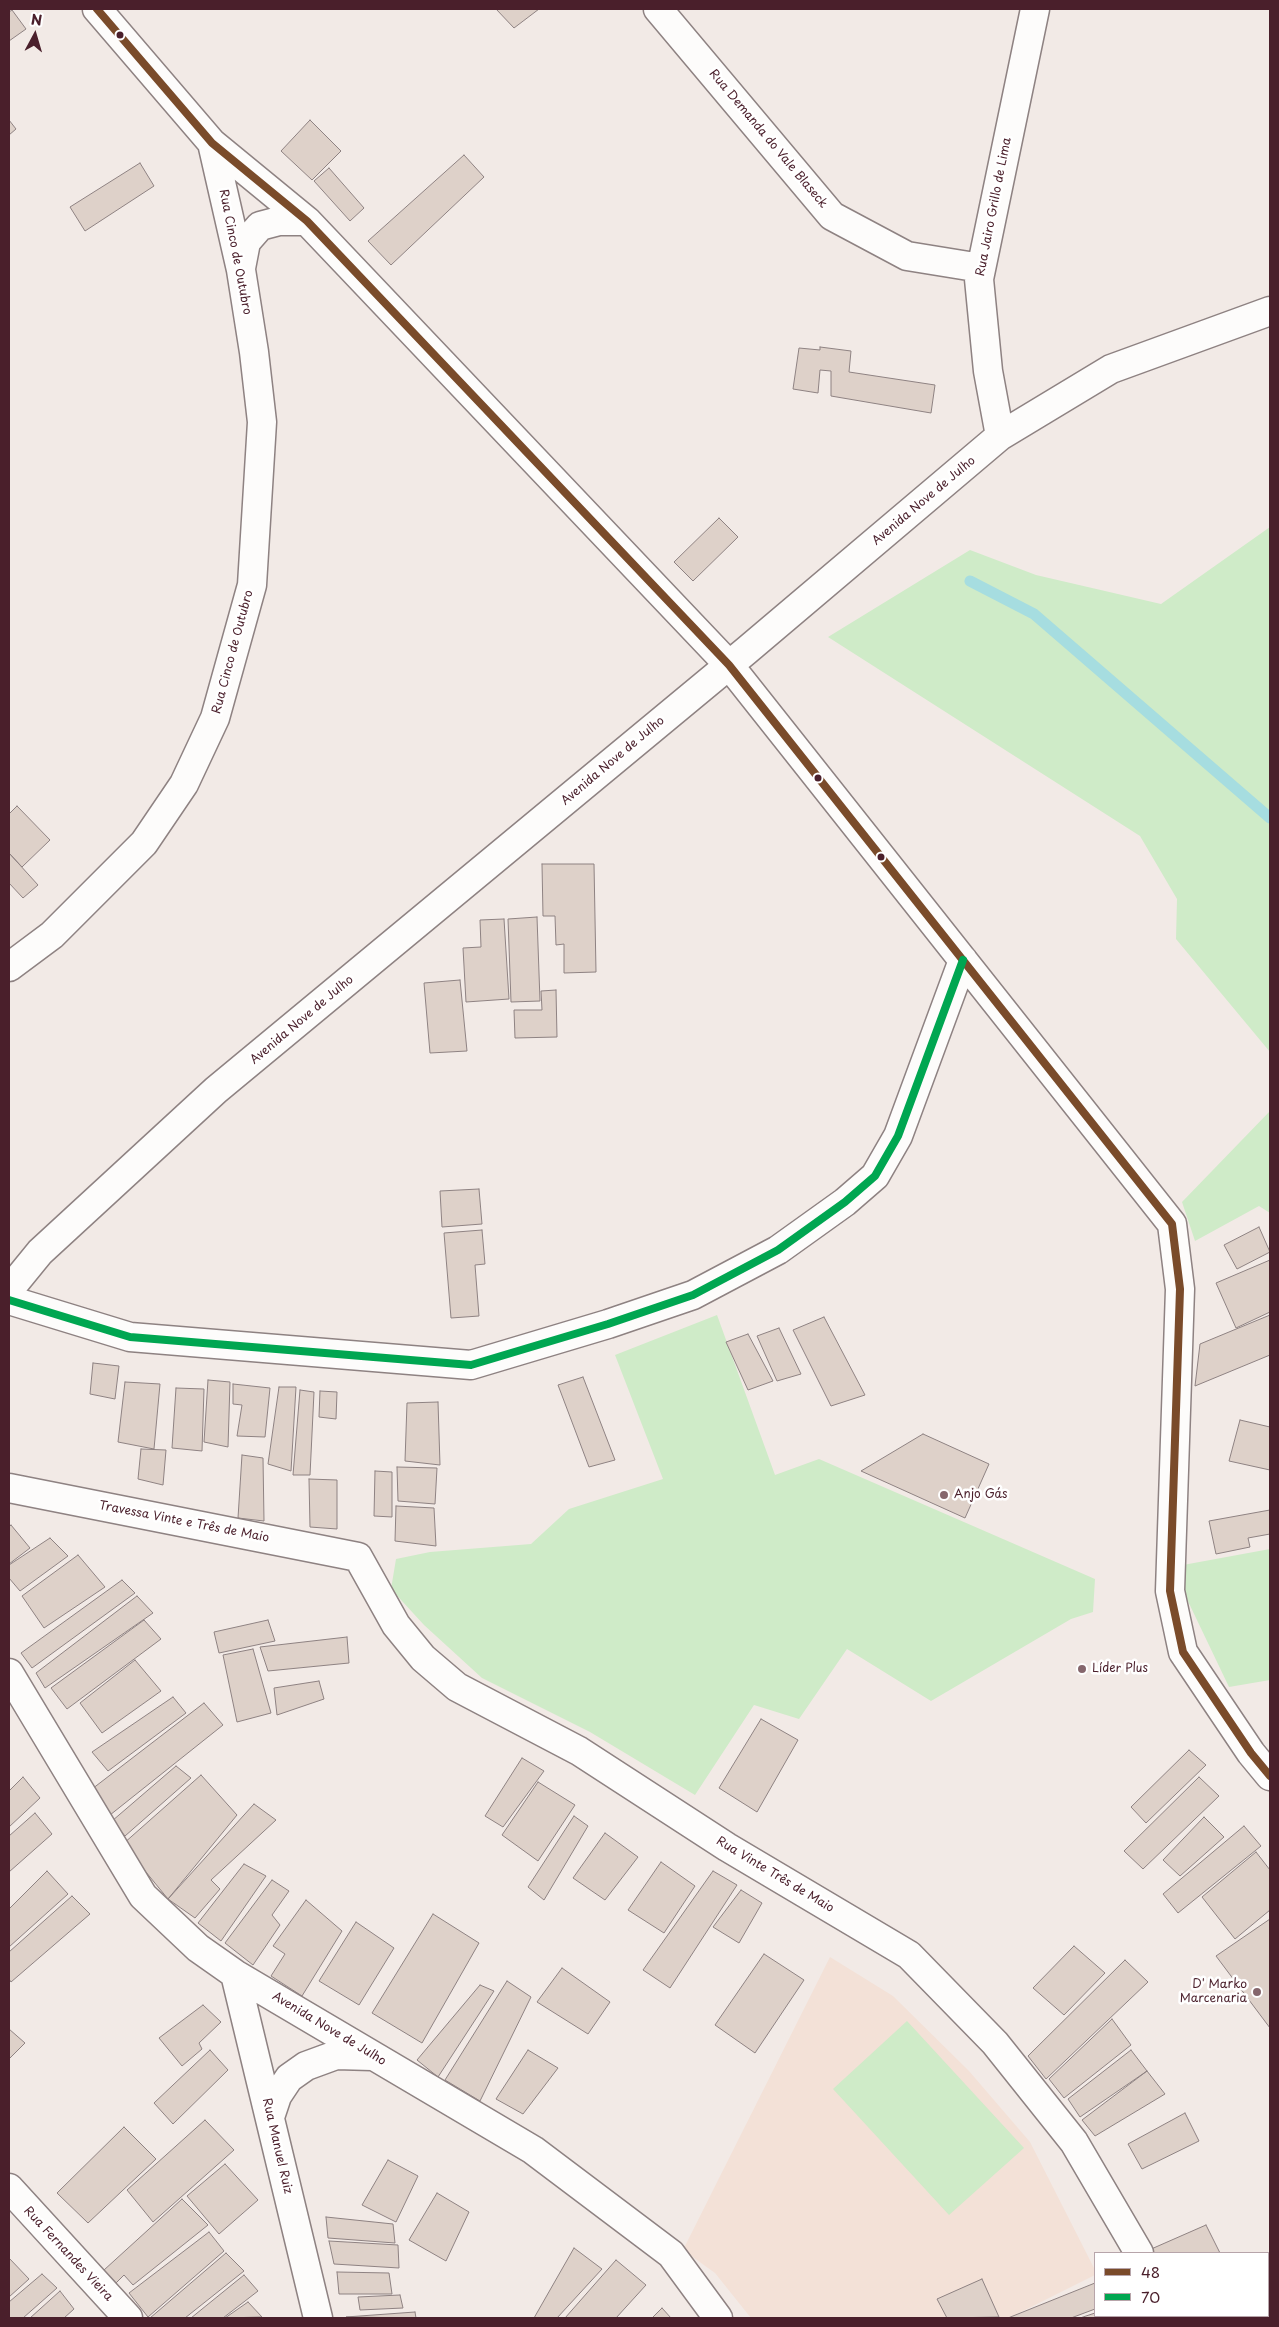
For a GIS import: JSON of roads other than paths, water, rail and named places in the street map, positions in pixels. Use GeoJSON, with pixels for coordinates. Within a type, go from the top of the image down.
{"type":"FeatureCollection","features":[{"type":"Feature","properties":{"kind":"street"},"geometry":{"type":"LineString","coordinates":[[98,9],[212,143],[307,222],[729,665],[1172,1224],[1180,1289],[1170,1591],[1183,1652],[1251,1753],[1270,1776]]}},
{"type":"Feature","properties":{"kind":"street","name":"Rua Demanda do Vale Blaseck"},"geometry":{"type":"LineString","coordinates":[[658,9],[832,216],[908,256],[981,268]]}},
{"type":"Feature","properties":{"kind":"street","name":"Rua Jairo Grillo de Lima"},"geometry":{"type":"LineString","coordinates":[[1000,436],[988,371],[979,280],[1036,9]]}},
{"type":"Feature","properties":{"kind":"street","name":"Rua Cinco de Outubro"},"geometry":{"type":"LineString","coordinates":[[9,967],[52,935],[144,843],[184,784],[216,718],[252,585],[262,422],[254,352],[241,270],[212,143]]}},
{"type":"Feature","properties":{"kind":"street"},"geometry":{"type":"LineString","coordinates":[[241,270],[246,242],[260,226],[279,221],[307,222]]}},
{"type":"Feature","properties":{"kind":"street","name":"Avenida Nove de Julho"},"geometry":{"type":"LineString","coordinates":[[9,1290],[40,1252],[216,1090],[729,665],[1000,436],[1111,369],[1270,312]]}},
{"type":"Feature","properties":{"kind":"street"},"geometry":{"type":"LineString","coordinates":[[9,1300],[130,1338],[471,1366],[608,1324],[692,1295],[778,1250],[845,1202],[875,1176],[898,1136],[963,960]]}},
{"type":"Feature","properties":{"kind":"street","name":"Travessa Vinte e Três de Maio"},"geometry":{"type":"LineString","coordinates":[[9,1488],[358,1557]]}},
{"type":"Feature","properties":{"kind":"street","name":"Rua Vinte Três de Maio"},"geometry":{"type":"LineString","coordinates":[[358,1557],[396,1625],[423,1658],[457,1688],[579,1751],[727,1847],[909,1955],[995,2043],[1074,2142],[1137,2252]]}},
{"type":"Feature","properties":{"kind":"street","name":"Avenida Nove de Julho"},"geometry":{"type":"LineString","coordinates":[[9,1673],[143,1896],[198,1948],[236,1974],[533,2150],[671,2254],[718,2318]]}},
{"type":"Feature","properties":{"kind":"street","name":"Rua Manuel Ruiz"},"geometry":{"type":"LineString","coordinates":[[236,1974],[318,2318]]}},
{"type":"Feature","properties":{"kind":"street"},"geometry":{"type":"LineString","coordinates":[[270,2117],[277,2096],[288,2078],[306,2066],[336,2055],[374,2056]]}},
{"type":"Feature","properties":{"kind":"street","name":"Rua Fernandes Vieira"},"geometry":{"type":"LineString","coordinates":[[9,2188],[48,2234],[128,2318]]}},
{"type":"Feature","properties":{"kind":"waterway"},"geometry":{"type":"LineString","coordinates":[[970,581],[1034,614],[1270,818]]}},
{"type":"Feature","properties":{"kind":"place","name":"Anjo Gás"},"geometry":{"type":"Point","coordinates":[944,1495]}},
{"type":"Feature","properties":{"kind":"place","name":"Líder Plus"},"geometry":{"type":"Point","coordinates":[1082,1669]}},
{"type":"Feature","properties":{"kind":"place","name":"D' Marko Marcenaria"},"geometry":{"type":"Point","coordinates":[1257,1992]}}]}
